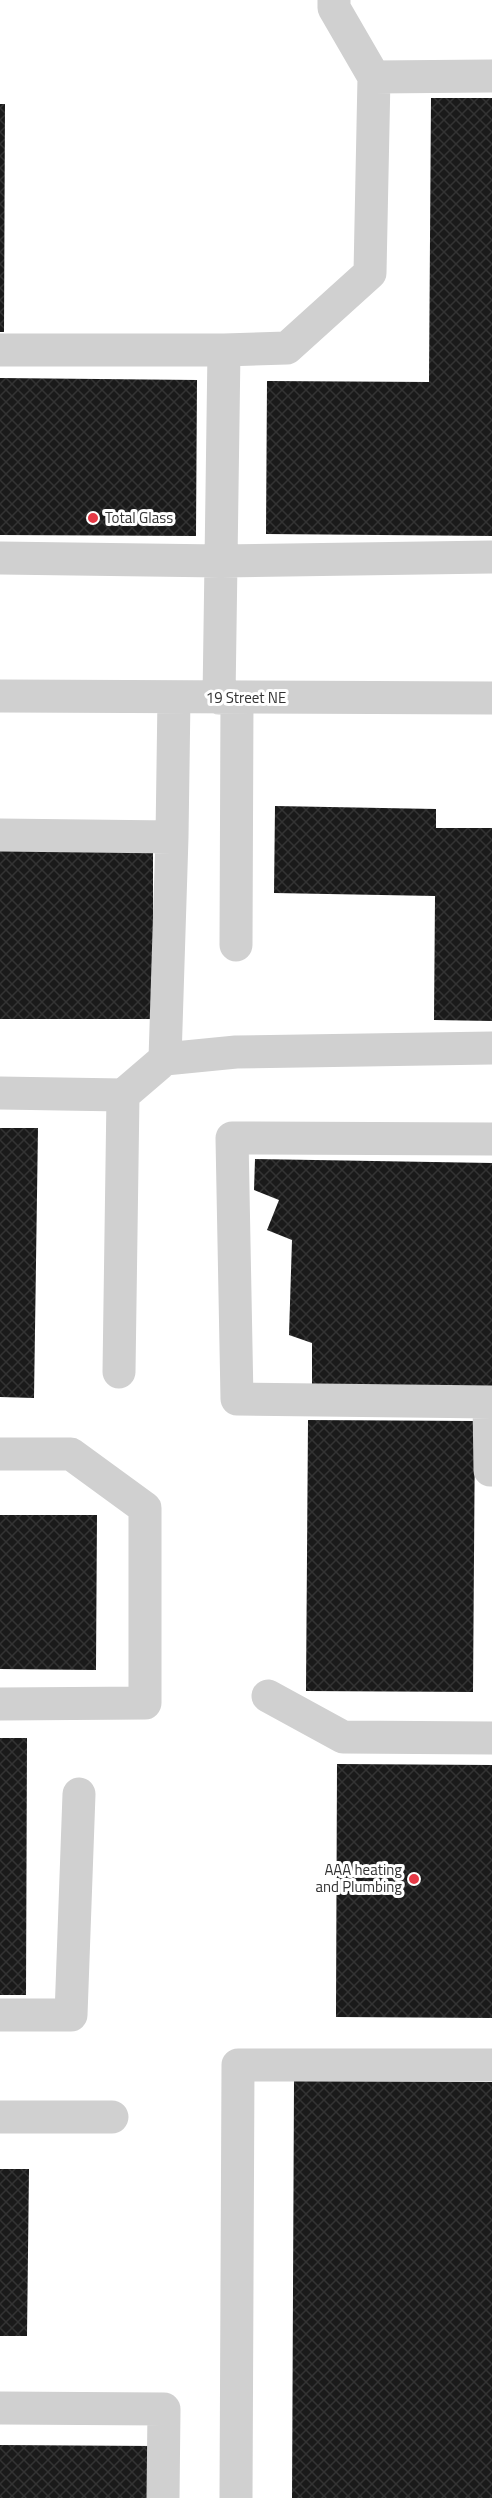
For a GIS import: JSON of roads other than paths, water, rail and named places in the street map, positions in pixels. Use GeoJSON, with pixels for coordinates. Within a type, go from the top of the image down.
{"type":"FeatureCollection","features":[{"type":"Feature","properties":{"kind":"street"},"geometry":{"type":"LineString","coordinates":[[0,351],[287,348],[370,273],[374,77],[334,8],[334,0]]}},
{"type":"Feature","properties":{"kind":"street"},"geometry":{"type":"LineString","coordinates":[[374,77],[492,76]]}},
{"type":"Feature","properties":{"kind":"street"},"geometry":{"type":"LineString","coordinates":[[224,350],[221,561],[236,945]]}},
{"type":"Feature","properties":{"kind":"street"},"geometry":{"type":"LineString","coordinates":[[0,558],[221,561],[492,557]]}},
{"type":"Feature","properties":{"kind":"street","name":"19 Street NE"},"geometry":{"type":"LineString","coordinates":[[0,696],[492,698]]}},
{"type":"Feature","properties":{"kind":"street"},"geometry":{"type":"LineString","coordinates":[[165,1059],[174,697]]}},
{"type":"Feature","properties":{"kind":"street"},"geometry":{"type":"LineString","coordinates":[[0,835],[172,837]]}},
{"type":"Feature","properties":{"kind":"street"},"geometry":{"type":"LineString","coordinates":[[0,1093],[123,1095],[165,1059],[236,1052],[492,1048]]}},
{"type":"Feature","properties":{"kind":"street"},"geometry":{"type":"LineString","coordinates":[[119,1372],[123,1095]]}},
{"type":"Feature","properties":{"kind":"street"},"geometry":{"type":"LineString","coordinates":[[492,1139],[232,1138],[237,1399],[490,1402],[490,1470],[492,1470]]}},
{"type":"Feature","properties":{"kind":"street"},"geometry":{"type":"LineString","coordinates":[[0,1454],[71,1454],[145,1508],[145,1703],[0,1704]]}},
{"type":"Feature","properties":{"kind":"street"},"geometry":{"type":"LineString","coordinates":[[268,1696],[343,1737],[492,1738]]}},
{"type":"Feature","properties":{"kind":"street"},"geometry":{"type":"LineString","coordinates":[[0,2015],[71,2015],[79,1794]]}},
{"type":"Feature","properties":{"kind":"street"},"geometry":{"type":"LineString","coordinates":[[236,2498],[238,2065],[492,2065]]}},
{"type":"Feature","properties":{"kind":"street"},"geometry":{"type":"LineString","coordinates":[[0,2117],[112,2117]]}},
{"type":"Feature","properties":{"kind":"street"},"geometry":{"type":"LineString","coordinates":[[0,2408],[164,2409],[163,2498]]}},
{"type":"Feature","properties":{"kind":"place","name":"Total Glass"},"geometry":{"type":"Point","coordinates":[93,518]}},
{"type":"Feature","properties":{"kind":"place","name":"AAA heating and Plumbing"},"geometry":{"type":"Point","coordinates":[414,1879]}}]}
